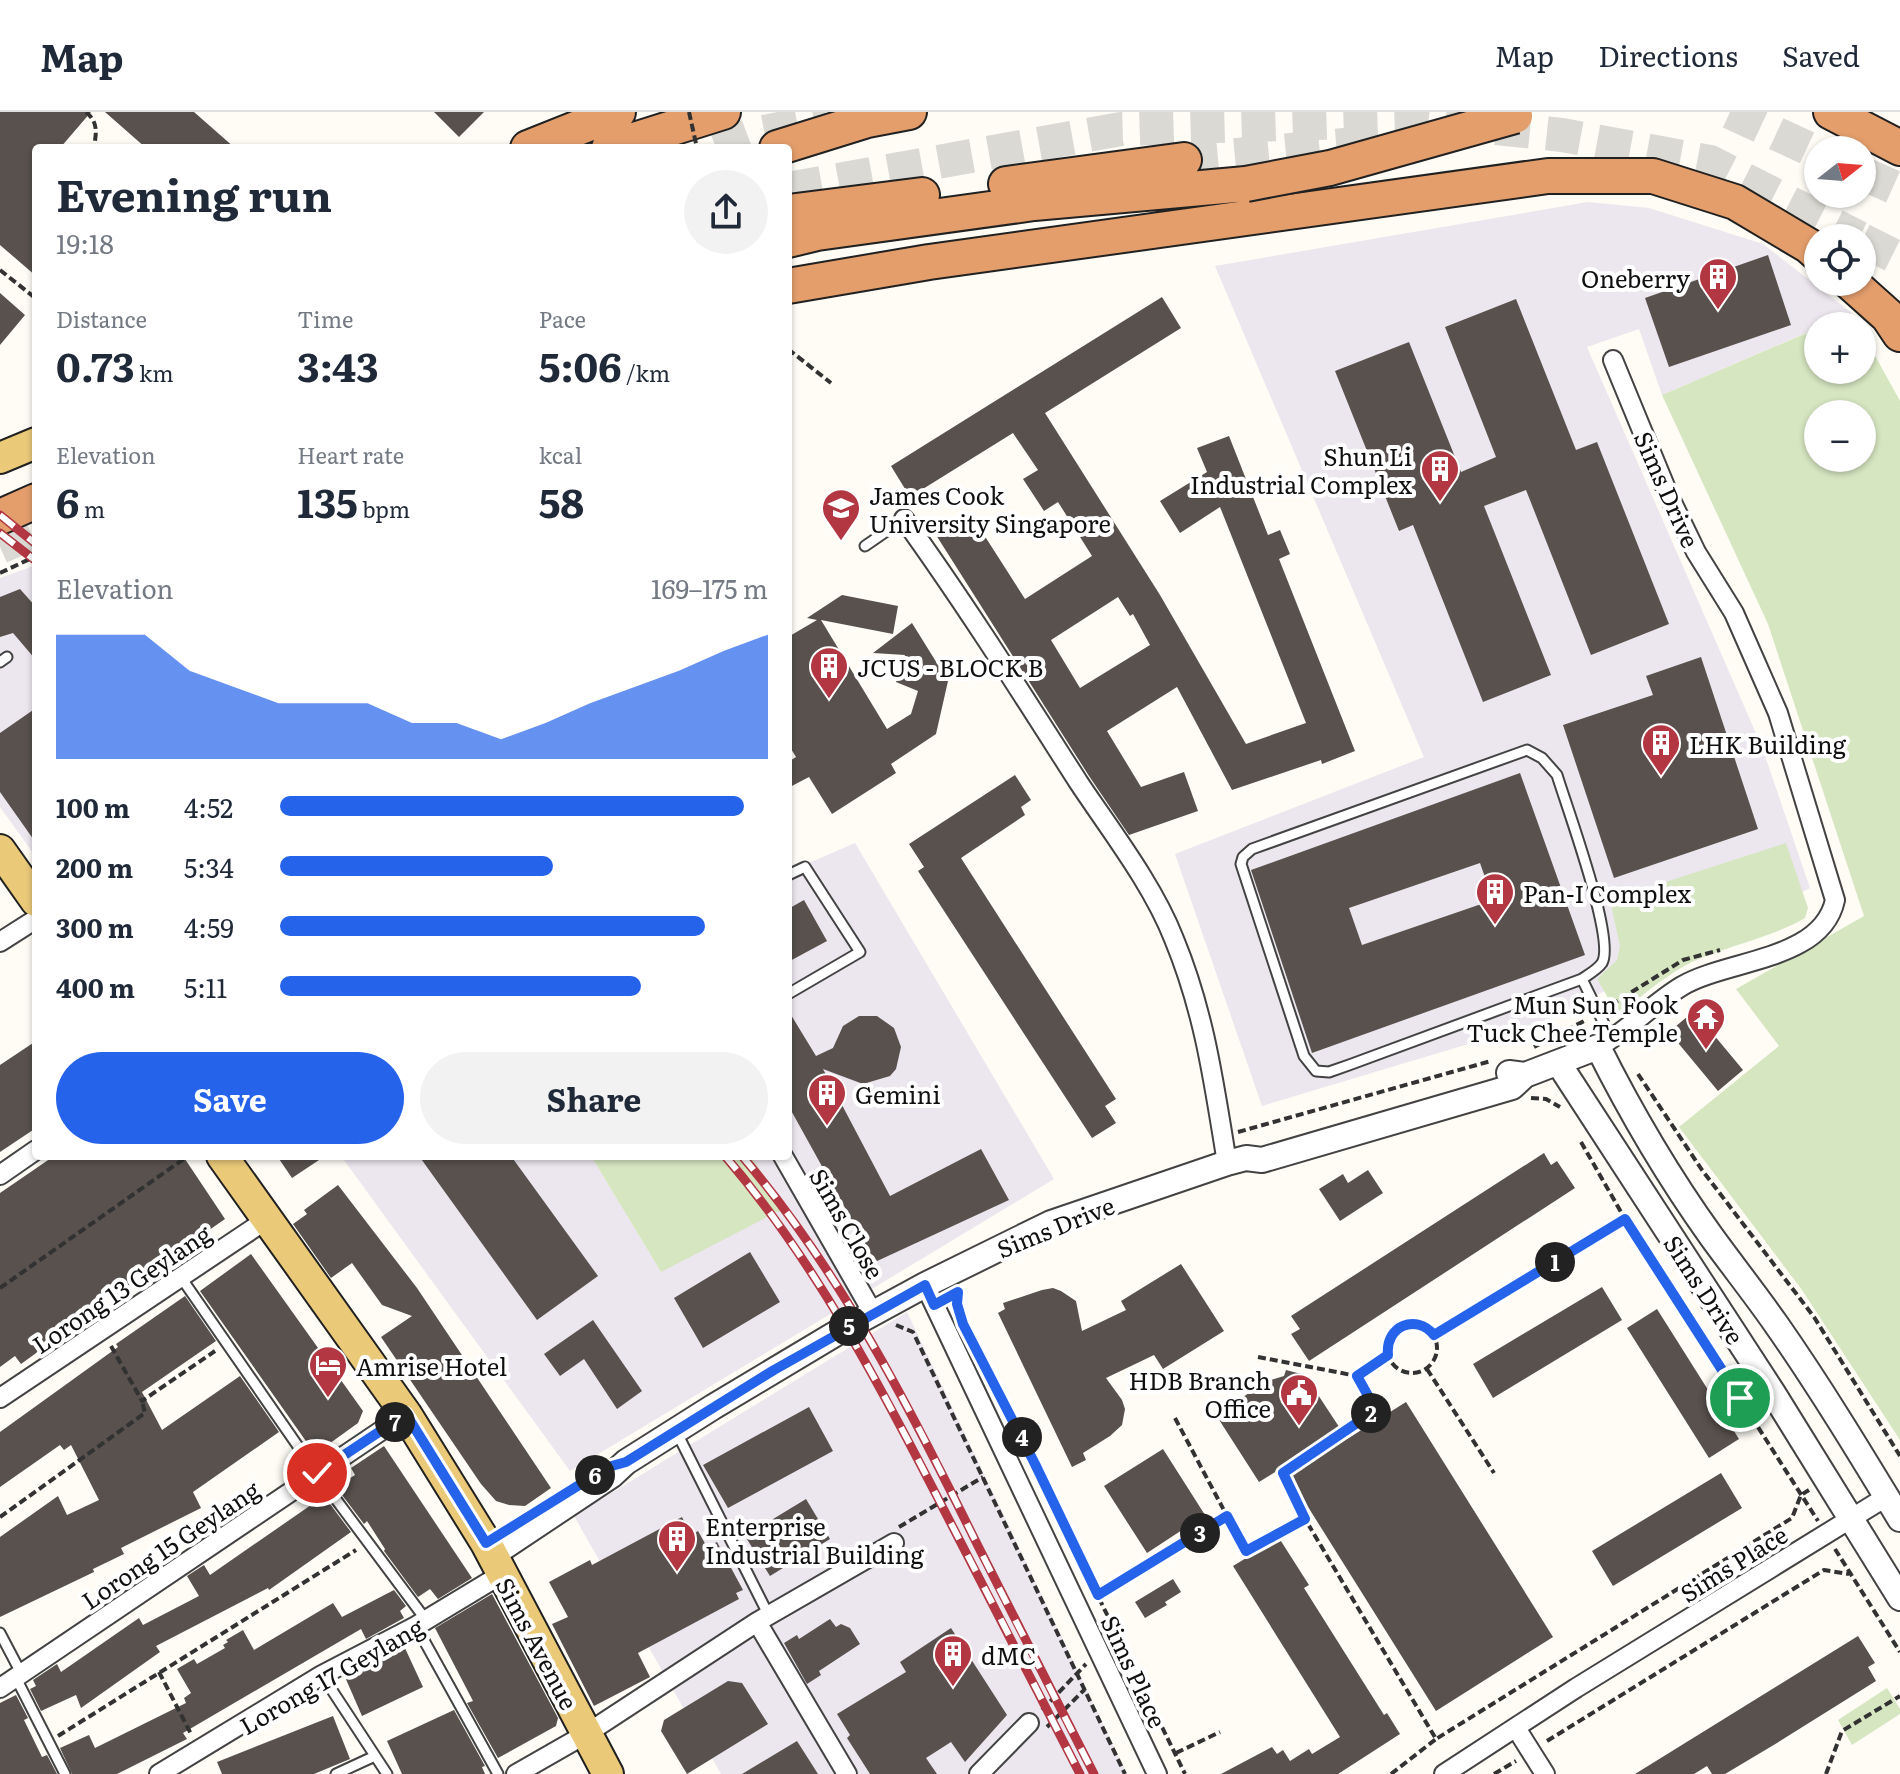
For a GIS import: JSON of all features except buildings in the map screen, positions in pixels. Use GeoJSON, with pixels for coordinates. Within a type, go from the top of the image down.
{"type":"FeatureCollection","features":[{"type":"Feature","properties":{"kind":"highway"},"geometry":{"type":"LineString","coordinates":[[538,144],[618,112]]}},
{"type":"Feature","properties":{"kind":"highway"},"geometry":{"type":"LineString","coordinates":[[622,144],[723,112]]}},
{"type":"Feature","properties":{"kind":"highway"},"geometry":{"type":"LineString","coordinates":[[790,144],[867,120],[909,112]]}},
{"type":"Feature","properties":{"kind":"highway"},"geometry":{"type":"LineString","coordinates":[[792,212],[1186,174],[1246,184],[1330,168],[1527,112]]}},
{"type":"Feature","properties":{"kind":"highway"},"geometry":{"type":"LineString","coordinates":[[1831,112],[1900,148]]}},
{"type":"Feature","properties":{"kind":"highway"},"geometry":{"type":"LineString","coordinates":[[1876,112],[1900,128]]}},
{"type":"Feature","properties":{"kind":"highway"},"geometry":{"type":"LineString","coordinates":[[792,239],[1034,203],[1186,174]]}},
{"type":"Feature","properties":{"kind":"highway"},"geometry":{"type":"LineString","coordinates":[[792,271],[1139,204],[1186,174]]}},
{"type":"Feature","properties":{"kind":"highway"},"geometry":{"type":"LineString","coordinates":[[792,285],[929,262],[1548,176],[1653,176],[1735,202],[1804,243]]}},
{"type":"Feature","properties":{"kind":"highway"},"geometry":{"type":"LineString","coordinates":[[1866,296],[1888,316],[1900,334]]}},
{"type":"Feature","properties":{"kind":"highway"},"geometry":{"type":"LineString","coordinates":[[0,517],[32,503]]}},
{"type":"Feature","properties":{"kind":"main road"},"geometry":{"type":"LineString","coordinates":[[0,458],[32,445]]}},
{"type":"Feature","properties":{"kind":"main road"},"geometry":{"type":"LineString","coordinates":[[0,850],[32,895]]}},
{"type":"Feature","properties":{"kind":"main road","name":"Sims Avenue"},"geometry":{"type":"LineString","coordinates":[[225,1160],[406,1414],[493,1557],[608,1774]]}},
{"type":"Feature","properties":{"kind":"street","name":"Sims Drive"},"geometry":{"type":"LineString","coordinates":[[873,1313],[1051,1223],[1236,1161],[1259,1145],[1505,1073],[1525,1075],[1559,1064],[1605,1044],[1684,985],[1716,971],[1782,952],[1809,939],[1832,916],[1835,900],[1778,713],[1734,613],[1696,552],[1675,510],[1613,360]]}},
{"type":"Feature","properties":{"kind":"street"},"geometry":{"type":"LineString","coordinates":[[904,519],[944,574],[1137,871],[1173,935],[1191,983],[1204,1032],[1216,1082],[1222,1136],[1236,1161]]}},
{"type":"Feature","properties":{"kind":"street"},"geometry":{"type":"LineString","coordinates":[[0,942],[32,922]]}},
{"type":"Feature","properties":{"kind":"street","name":"Sims Drive"},"geometry":{"type":"LineString","coordinates":[[1605,1044],[1629,1109],[1648,1140],[1710,1235],[1776,1324],[1900,1519]]}},
{"type":"Feature","properties":{"kind":"street","name":"Sims Drive"},"geometry":{"type":"LineString","coordinates":[[1559,1064],[1900,1598]]}},
{"type":"Feature","properties":{"kind":"street"},"geometry":{"type":"LineString","coordinates":[[0,1175],[32,1153]]}},
{"type":"Feature","properties":{"kind":"street","name":"Sims Close"},"geometry":{"type":"LineString","coordinates":[[785,1160],[873,1313]]}},
{"type":"Feature","properties":{"kind":"street","name":"Lorong 13 Geylang"},"geometry":{"type":"LineString","coordinates":[[0,1398],[269,1218]]}},
{"type":"Feature","properties":{"kind":"street","name":"Sims Place"},"geometry":{"type":"LineString","coordinates":[[925,1285],[1157,1774]]}},
{"type":"Feature","properties":{"kind":"street","name":"Lorong 17 Geylang"},"geometry":{"type":"LineString","coordinates":[[167,1772],[322,1675],[421,1623],[493,1557],[612,1475],[626,1462],[873,1313]]}},
{"type":"Feature","properties":{"kind":"street","name":"Lorong 15 Geylang"},"geometry":{"type":"LineString","coordinates":[[12,1679],[406,1414]]}},
{"type":"Feature","properties":{"kind":"street","name":"Sims Place"},"geometry":{"type":"LineString","coordinates":[[1444,1774],[1576,1688],[1886,1497]]}},
{"type":"Feature","properties":{"kind":"street"},"geometry":{"type":"LineString","coordinates":[[516,1774],[586,1734],[763,1619],[894,1543]]}},
{"type":"Feature","properties":{"kind":"street"},"geometry":{"type":"LineString","coordinates":[[763,1619],[847,1774]]}},
{"type":"Feature","properties":{"kind":"street"},"geometry":{"type":"LineString","coordinates":[[979,1774],[1035,1728]]}},
{"type":"Feature","properties":{"kind":"street"},"geometry":{"type":"LineString","coordinates":[[1516,1728],[1545,1774]]}},
{"type":"Feature","properties":{"kind":"lane"},"geometry":{"type":"LineString","coordinates":[[865,546],[904,519]]}},
{"type":"Feature","properties":{"kind":"lane"},"geometry":{"type":"LineString","coordinates":[[1527,750],[1542,758],[1557,775],[1600,913],[1605,946],[1602,963],[1582,979],[1329,1072],[1316,1071],[1304,1056],[1241,864],[1243,857],[1252,849],[1527,750]]}},
{"type":"Feature","properties":{"kind":"lane"},"geometry":{"type":"LineString","coordinates":[[792,873],[805,867],[860,952],[792,992]]}},
{"type":"Feature","properties":{"kind":"lane"},"geometry":{"type":"LineString","coordinates":[[1582,979],[1597,1014],[1605,1044]]}},
{"type":"Feature","properties":{"kind":"lane"},"geometry":{"type":"LineString","coordinates":[[180,1276],[368,1542],[421,1623],[498,1774]]}},
{"type":"Feature","properties":{"kind":"lane"},"geometry":{"type":"LineString","coordinates":[[675,1430],[763,1619]]}},
{"type":"Feature","properties":{"kind":"lane"},"geometry":{"type":"LineString","coordinates":[[0,1633],[12,1679],[65,1774]]}},
{"type":"Feature","properties":{"kind":"lane"},"geometry":{"type":"LineString","coordinates":[[322,1675],[387,1774]]}},
{"type":"Feature","properties":{"kind":"lane"},"geometry":{"type":"LineString","coordinates":[[336,1774],[375,1756]]}},
{"type":"Feature","properties":{"kind":"path"},"geometry":{"type":"LineString","coordinates":[[86,112],[97,128],[95,144]]}},
{"type":"Feature","properties":{"kind":"path"},"geometry":{"type":"LineString","coordinates":[[689,112],[696,144]]}},
{"type":"Feature","properties":{"kind":"path"},"geometry":{"type":"LineString","coordinates":[[0,270],[32,295]]}},
{"type":"Feature","properties":{"kind":"path"},"geometry":{"type":"LineString","coordinates":[[792,352],[831,383]]}},
{"type":"Feature","properties":{"kind":"path"},"geometry":{"type":"LineString","coordinates":[[0,573],[32,558]]}},
{"type":"Feature","properties":{"kind":"path"},"geometry":{"type":"LineString","coordinates":[[1529,1049],[1597,1014],[1683,960],[1698,954],[1730,950]]}},
{"type":"Feature","properties":{"kind":"path"},"geometry":{"type":"LineString","coordinates":[[1222,1136],[1505,1057]]}},
{"type":"Feature","properties":{"kind":"path"},"geometry":{"type":"LineString","coordinates":[[1637,1072],[1702,1170],[1814,1317],[1900,1456]]}},
{"type":"Feature","properties":{"kind":"path"},"geometry":{"type":"LineString","coordinates":[[1580,1140],[1625,1219],[1900,1652]]}},
{"type":"Feature","properties":{"kind":"path"},"geometry":{"type":"LineString","coordinates":[[0,1288],[182,1160]]}},
{"type":"Feature","properties":{"kind":"path"},"geometry":{"type":"LineString","coordinates":[[1434,1335],[1625,1219]]}},
{"type":"Feature","properties":{"kind":"path"},"geometry":{"type":"LineString","coordinates":[[873,1313],[880,1327],[895,1325],[913,1332],[1125,1774]]}},
{"type":"Feature","properties":{"kind":"path"},"geometry":{"type":"LineString","coordinates":[[1415,1323],[1429,1329],[1437,1342],[1436,1357],[1427,1369],[1420,1372],[1404,1372],[1388,1355],[1389,1339],[1399,1327],[1415,1323]]}},
{"type":"Feature","properties":{"kind":"path"},"geometry":{"type":"LineString","coordinates":[[0,1517],[145,1413],[142,1401],[102,1330]]}},
{"type":"Feature","properties":{"kind":"path"},"geometry":{"type":"LineString","coordinates":[[142,1401],[227,1343]]}},
{"type":"Feature","properties":{"kind":"path"},"geometry":{"type":"LineString","coordinates":[[1258,1357],[1357,1376],[1388,1355]]}},
{"type":"Feature","properties":{"kind":"path"},"geometry":{"type":"LineString","coordinates":[[1427,1369],[1494,1473]]}},
{"type":"Feature","properties":{"kind":"path"},"geometry":{"type":"LineString","coordinates":[[1357,1376],[1376,1410],[1283,1473],[1305,1519],[1436,1739]]}},
{"type":"Feature","properties":{"kind":"path"},"geometry":{"type":"LineString","coordinates":[[999,1394],[1185,1774]]}},
{"type":"Feature","properties":{"kind":"path"},"geometry":{"type":"LineString","coordinates":[[1175,1418],[1246,1551],[1305,1519]]}},
{"type":"Feature","properties":{"kind":"path"},"geometry":{"type":"LineString","coordinates":[[894,1543],[888,1534],[983,1477]]}},
{"type":"Feature","properties":{"kind":"path"},"geometry":{"type":"LineString","coordinates":[[1391,1774],[1436,1739],[1792,1518],[1801,1495]]}},
{"type":"Feature","properties":{"kind":"path"},"geometry":{"type":"LineString","coordinates":[[1098,1595],[1227,1516]]}},
{"type":"Feature","properties":{"kind":"path"},"geometry":{"type":"LineString","coordinates":[[49,1741],[368,1542]]}},
{"type":"Feature","properties":{"kind":"path"},"geometry":{"type":"LineString","coordinates":[[1494,1774],[1824,1570],[1850,1574]]}},
{"type":"Feature","properties":{"kind":"path"},"geometry":{"type":"LineString","coordinates":[[1035,1728],[1099,1651]]}},
{"type":"Feature","properties":{"kind":"path"},"geometry":{"type":"LineString","coordinates":[[159,1672],[201,1750]]}},
{"type":"Feature","properties":{"kind":"path"},"geometry":{"type":"LineString","coordinates":[[1035,1728],[1085,1689]]}},
{"type":"Feature","properties":{"kind":"path"},"geometry":{"type":"LineString","coordinates":[[1826,1774],[1842,1731],[1900,1696]]}},
{"type":"Feature","properties":{"kind":"path"},"geometry":{"type":"LineString","coordinates":[[1176,1753],[1220,1732]]}},
{"type":"Feature","properties":{"kind":"shaded area"},"geometry":{"type":"Polygon","coordinates":[[[1588,202],[1649,208],[1763,244],[1804,276],[1804,296],[1830,296],[1851,312],[1804,312],[1804,334],[1662,395],[1639,329],[1587,347],[1762,747],[1810,888],[1545,1021],[1262,1106],[1175,854],[1424,757],[1215,266],[1588,202]]]}},
{"type":"Feature","properties":{"kind":"shaded area"},"geometry":{"type":"Polygon","coordinates":[[[32,566],[32,851],[0,807],[0,578],[32,566]]]}},
{"type":"Feature","properties":{"kind":"shaded area"},"geometry":{"type":"Polygon","coordinates":[[[855,843],[1054,1179],[570,1471],[344,1160],[593,1160],[661,1272],[730,1160],[792,1160],[792,870],[855,843]]]}},
{"type":"Feature","properties":{"kind":"shaded area"},"geometry":{"type":"Polygon","coordinates":[[[907,1312],[1127,1774],[721,1774],[574,1516],[907,1312]]]}},
{"type":"Feature","properties":{"kind":"green space"},"geometry":{"type":"Polygon","coordinates":[[[1804,334],[1804,384],[1876,384],[1876,357],[1900,401],[1900,1440],[1802,1290],[1679,1127],[1779,1046],[1736,989],[1864,916],[1768,624],[1662,395],[1804,334]]]}},
{"type":"Feature","properties":{"kind":"green space"},"geometry":{"type":"Polygon","coordinates":[[[1786,843],[1808,908],[1805,918],[1769,935],[1718,951],[1682,967],[1618,1015],[1597,979],[1617,960],[1620,946],[1610,900],[1786,843]]]}},
{"type":"Feature","properties":{"kind":"green space"},"geometry":{"type":"Polygon","coordinates":[[[593,1160],[754,1160],[785,1208],[661,1272],[593,1160]]]}},
{"type":"Feature","properties":{"kind":"green space"},"geometry":{"type":"Polygon","coordinates":[[[1887,1688],[1900,1714],[1852,1745],[1838,1720],[1887,1688]]]}},
{"type":"Feature","properties":{"kind":"tunnel"},"geometry":{"type":"LineString","coordinates":[[1730,112],[1804,146]]}},
{"type":"Feature","properties":{"kind":"tunnel"},"geometry":{"type":"LineString","coordinates":[[727,144],[753,134],[827,120]]}},
{"type":"Feature","properties":{"kind":"tunnel"},"geometry":{"type":"LineString","coordinates":[[792,188],[1121,129],[1419,120],[1562,135],[1710,162],[1832,224]]}},
{"type":"Feature","properties":{"kind":"tunnel"},"geometry":{"type":"LineString","coordinates":[[1184,160],[1366,143]]}},
{"type":"Feature","properties":{"kind":"tunnel"},"geometry":{"type":"LineString","coordinates":[[1876,179],[1900,190]]}},
{"type":"Feature","properties":{"kind":"tunnel"},"geometry":{"type":"LineString","coordinates":[[1876,247],[1900,259]]}},
{"type":"Feature","properties":{"kind":"tunnel"},"geometry":{"type":"LineString","coordinates":[[0,547],[32,533]]}},
{"type":"Feature","properties":{"kind":"railway"},"geometry":{"type":"LineString","coordinates":[[0,515],[32,541]]}},
{"type":"Feature","properties":{"kind":"railway"},"geometry":{"type":"LineString","coordinates":[[0,533],[32,558]]}},
{"type":"Feature","properties":{"kind":"railway"},"geometry":{"type":"LineString","coordinates":[[728,1160],[788,1238],[845,1326],[1080,1774]]}},
{"type":"Feature","properties":{"kind":"railway"},"geometry":{"type":"LineString","coordinates":[[745,1160],[778,1200],[843,1295],[900,1393],[1094,1774]]}},
{"type":"Feature","properties":{"kind":"place","name":"Oneberry"},"geometry":{"type":"Point","coordinates":[1718,311]}},
{"type":"Feature","properties":{"kind":"place","name":"Shun Li Industrial Complex"},"geometry":{"type":"Point","coordinates":[1440,503]}},
{"type":"Feature","properties":{"kind":"place","name":"James Cook University Singapore"},"geometry":{"type":"Point","coordinates":[841,542]}},
{"type":"Feature","properties":{"kind":"place","name":"JCUS - BLOCK B"},"geometry":{"type":"Point","coordinates":[829,700]}},
{"type":"Feature","properties":{"kind":"place","name":"LHK Building"},"geometry":{"type":"Point","coordinates":[1661,777]}},
{"type":"Feature","properties":{"kind":"place","name":"Pan-I Complex"},"geometry":{"type":"Point","coordinates":[1495,926]}},
{"type":"Feature","properties":{"kind":"place","name":"Mun Sun Fook Tuck Chee Temple"},"geometry":{"type":"Point","coordinates":[1706,1051]}},
{"type":"Feature","properties":{"kind":"place","name":"Gemini"},"geometry":{"type":"Point","coordinates":[827,1127]}},
{"type":"Feature","properties":{"kind":"place","name":"Amrise Hotel"},"geometry":{"type":"Point","coordinates":[328,1399]}},
{"type":"Feature","properties":{"kind":"place","name":"HDB Branch Office"},"geometry":{"type":"Point","coordinates":[1299,1427]}},
{"type":"Feature","properties":{"kind":"place","name":"Enterprise Industrial Building"},"geometry":{"type":"Point","coordinates":[677,1573]}},
{"type":"Feature","properties":{"kind":"place","name":"dMC"},"geometry":{"type":"Point","coordinates":[953,1688]}},
{"type":"Feature","properties":{"kind":"route"},"geometry":{"type":"LineString","coordinates":[[317,1473],[406,1414],[486,1543],[608,1467],[626,1462],[774,1370],[925,1285],[934,1305],[958,1292],[957,1304],[963,1324],[1098,1595],[1227,1516],[1246,1551],[1305,1519],[1283,1473],[1376,1410],[1357,1376],[1388,1355],[1387,1347],[1393,1332],[1415,1323],[1429,1329],[1434,1335],[1625,1219],[1740,1398]]}}]}
